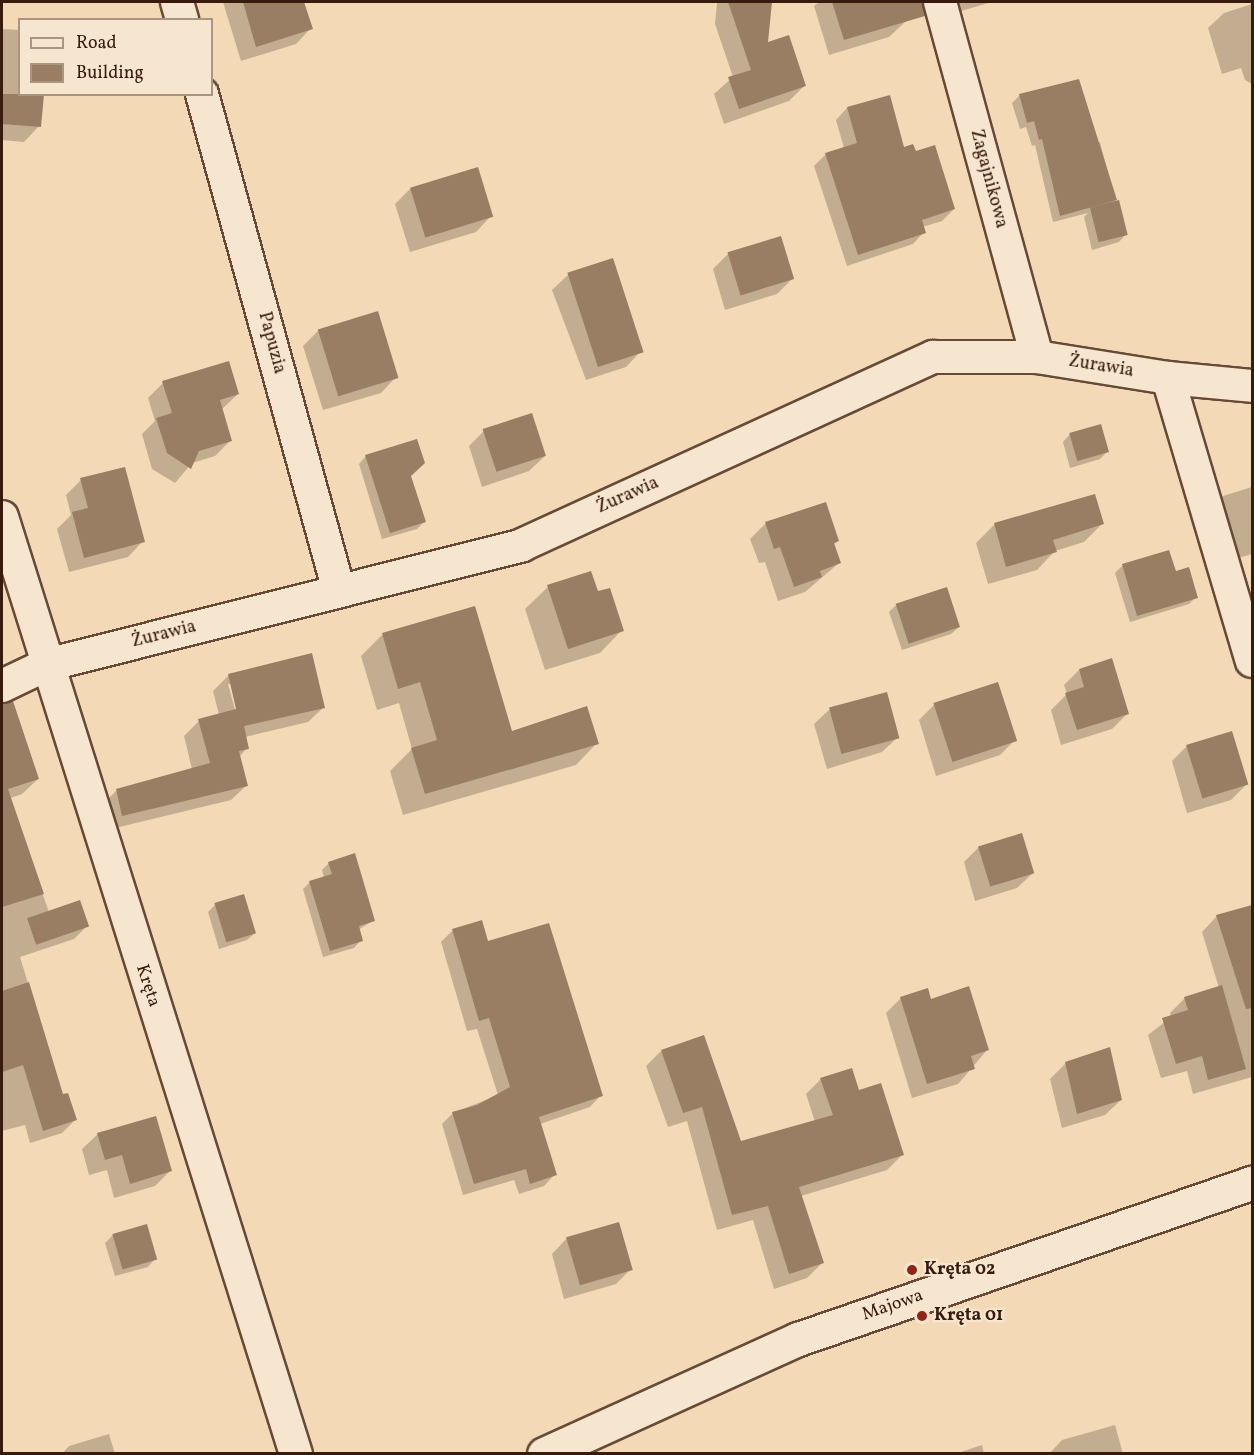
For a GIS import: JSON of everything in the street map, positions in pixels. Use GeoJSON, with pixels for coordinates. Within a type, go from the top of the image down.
{"type":"FeatureCollection","features":[{"type":"Feature","properties":{"kind":"street"},"geometry":{"type":"LineString","coordinates":[[177,2],[181,18]]}},
{"type":"Feature","properties":{"kind":"street","name":"Zagajnikowa"},"geometry":{"type":"LineString","coordinates":[[940,2],[1037,357]]}},
{"type":"Feature","properties":{"kind":"street","name":"Papuzia"},"geometry":{"type":"LineString","coordinates":[[203,96],[339,591]]}},
{"type":"Feature","properties":{"kind":"street","name":"Żurawia"},"geometry":{"type":"LineString","coordinates":[[2,686],[46,665],[522,545],[933,357],[1037,357],[1168,378],[1252,386]]}},
{"type":"Feature","properties":{"kind":"street"},"geometry":{"type":"LineString","coordinates":[[1168,378],[1252,661]]}},
{"type":"Feature","properties":{"kind":"street","name":"Kręta"},"geometry":{"type":"LineString","coordinates":[[2,517],[46,665],[296,1454]]}},
{"type":"Feature","properties":{"kind":"street","name":"Majowa"},"geometry":{"type":"LineString","coordinates":[[544,1454],[798,1339],[1252,1183]]}},
{"type":"Feature","properties":{"kind":"building"},"geometry":{"type":"Polygon","coordinates":[[[243,2],[304,2],[313,29],[256,47],[243,2]]]}},
{"type":"Feature","properties":{"kind":"building"},"geometry":{"type":"Polygon","coordinates":[[[728,2],[772,2],[768,42],[789,35],[806,86],[739,109],[728,77],[751,70],[728,2]]]}},
{"type":"Feature","properties":{"kind":"building"},"geometry":{"type":"Polygon","coordinates":[[[832,2],[923,2],[925,16],[844,40],[832,2]]]}},
{"type":"Feature","properties":{"kind":"building"},"geometry":{"type":"Polygon","coordinates":[[[1079,79],[1117,200],[1060,216],[1042,139],[1039,140],[1034,121],[1027,123],[1019,94],[1079,79]]]}},
{"type":"Feature","properties":{"kind":"building"},"geometry":{"type":"Polygon","coordinates":[[[2,94],[44,96],[41,127],[2,124],[2,94]]]}},
{"type":"Feature","properties":{"kind":"building"},"geometry":{"type":"Polygon","coordinates":[[[890,95],[904,147],[913,144],[916,151],[935,145],[955,209],[922,220],[926,233],[858,255],[825,153],[857,143],[847,107],[890,95]]]}},
{"type":"Feature","properties":{"kind":"building"},"geometry":{"type":"Polygon","coordinates":[[[478,167],[493,217],[425,237],[410,188],[478,167]]]}},
{"type":"Feature","properties":{"kind":"building"},"geometry":{"type":"Polygon","coordinates":[[[1119,200],[1128,235],[1099,242],[1090,207],[1119,200]]]}},
{"type":"Feature","properties":{"kind":"building"},"geometry":{"type":"Polygon","coordinates":[[[781,236],[794,279],[741,295],[727,252],[781,236]]]}},
{"type":"Feature","properties":{"kind":"building"},"geometry":{"type":"Polygon","coordinates":[[[613,258],[644,352],[598,367],[567,273],[613,258]]]}},
{"type":"Feature","properties":{"kind":"building"},"geometry":{"type":"Polygon","coordinates":[[[378,311],[398,378],[338,396],[318,329],[378,311]]]}},
{"type":"Feature","properties":{"kind":"building"},"geometry":{"type":"Polygon","coordinates":[[[229,361],[239,394],[220,400],[232,441],[199,451],[191,469],[167,453],[156,418],[172,413],[162,381],[229,361]]]}},
{"type":"Feature","properties":{"kind":"building"},"geometry":{"type":"Polygon","coordinates":[[[532,413],[546,456],[496,472],[483,429],[532,413]]]}},
{"type":"Feature","properties":{"kind":"building"},"geometry":{"type":"Polygon","coordinates":[[[1101,424],[1109,452],[1077,461],[1069,433],[1101,424]]]}},
{"type":"Feature","properties":{"kind":"building"},"geometry":{"type":"Polygon","coordinates":[[[417,439],[425,463],[411,476],[426,522],[390,533],[365,455],[417,439]]]}},
{"type":"Feature","properties":{"kind":"building"},"geometry":{"type":"Polygon","coordinates":[[[125,467],[145,542],[84,558],[72,512],[88,508],[80,478],[125,467]]]}},
{"type":"Feature","properties":{"kind":"building"},"geometry":{"type":"Polygon","coordinates":[[[1095,494],[1104,524],[1053,540],[1057,552],[1006,567],[994,523],[1095,494]]]}},
{"type":"Feature","properties":{"kind":"building"},"geometry":{"type":"Polygon","coordinates":[[[826,502],[839,541],[834,543],[841,563],[820,571],[822,577],[794,587],[780,547],[774,549],[765,522],[826,502]]]}},
{"type":"Feature","properties":{"kind":"building"},"geometry":{"type":"Polygon","coordinates":[[[1169,550],[1176,571],[1189,567],[1198,598],[1137,616],[1122,564],[1169,550]]]}},
{"type":"Feature","properties":{"kind":"building"},"geometry":{"type":"Polygon","coordinates":[[[591,571],[598,591],[610,588],[624,631],[568,649],[547,585],[591,571]]]}},
{"type":"Feature","properties":{"kind":"building"},"geometry":{"type":"Polygon","coordinates":[[[947,587],[960,627],[909,644],[896,604],[947,587]]]}},
{"type":"Feature","properties":{"kind":"building"},"geometry":{"type":"Polygon","coordinates":[[[475,606],[512,731],[587,706],[599,744],[425,794],[411,748],[437,740],[420,682],[398,689],[382,633],[475,606]]]}},
{"type":"Feature","properties":{"kind":"building"},"geometry":{"type":"Polygon","coordinates":[[[312,653],[325,708],[244,726],[249,749],[239,751],[248,786],[122,816],[116,789],[210,763],[198,719],[236,709],[228,674],[312,653]]]}},
{"type":"Feature","properties":{"kind":"building"},"geometry":{"type":"Polygon","coordinates":[[[1112,658],[1129,714],[1077,730],[1065,693],[1084,687],[1079,669],[1112,658]]]}},
{"type":"Feature","properties":{"kind":"building"},"geometry":{"type":"Polygon","coordinates":[[[998,682],[1017,741],[952,762],[933,703],[998,682]]]}},
{"type":"Feature","properties":{"kind":"building"},"geometry":{"type":"Polygon","coordinates":[[[887,692],[899,738],[841,754],[829,708],[887,692]]]}},
{"type":"Feature","properties":{"kind":"building"},"geometry":{"type":"Polygon","coordinates":[[[13,701],[39,779],[8,789],[44,894],[2,907],[2,704],[13,701]]]}},
{"type":"Feature","properties":{"kind":"building"},"geometry":{"type":"Polygon","coordinates":[[[1232,731],[1248,785],[1202,799],[1186,745],[1232,731]]]}},
{"type":"Feature","properties":{"kind":"building"},"geometry":{"type":"Polygon","coordinates":[[[1022,833],[1034,873],[990,887],[978,846],[1022,833]]]}},
{"type":"Feature","properties":{"kind":"building"},"geometry":{"type":"Polygon","coordinates":[[[355,853],[375,921],[359,926],[363,941],[330,951],[309,881],[332,874],[328,862],[355,853]]]}},
{"type":"Feature","properties":{"kind":"building"},"geometry":{"type":"Polygon","coordinates":[[[244,894],[256,933],[226,942],[214,903],[244,894]]]}},
{"type":"Feature","properties":{"kind":"building"},"geometry":{"type":"Polygon","coordinates":[[[80,900],[89,926],[36,945],[27,918],[80,900]]]}},
{"type":"Feature","properties":{"kind":"building"},"geometry":{"type":"Polygon","coordinates":[[[1252,905],[1252,1008],[1246,1009],[1216,915],[1252,905]]]}},
{"type":"Feature","properties":{"kind":"building"},"geometry":{"type":"Polygon","coordinates":[[[482,920],[488,941],[549,923],[603,1096],[539,1117],[557,1175],[530,1184],[526,1169],[474,1184],[452,1112],[477,1105],[510,1087],[489,1018],[479,1021],[452,929],[482,920]]]}},
{"type":"Feature","properties":{"kind":"building"},"geometry":{"type":"Polygon","coordinates":[[[29,982],[63,1094],[68,1093],[77,1120],[43,1131],[23,1065],[2,1072],[2,991],[29,982]]]}},
{"type":"Feature","properties":{"kind":"building"},"geometry":{"type":"Polygon","coordinates":[[[1222,985],[1246,1069],[1208,1080],[1202,1056],[1176,1064],[1162,1018],[1188,1010],[1184,997],[1222,985]]]}},
{"type":"Feature","properties":{"kind":"building"},"geometry":{"type":"Polygon","coordinates":[[[969,986],[989,1050],[971,1056],[975,1069],[927,1084],[900,997],[928,988],[931,999],[969,986]]]}},
{"type":"Feature","properties":{"kind":"building"},"geometry":{"type":"Polygon","coordinates":[[[704,1035],[741,1141],[833,1115],[820,1078],[852,1068],[859,1090],[881,1083],[904,1155],[799,1187],[824,1263],[789,1274],[768,1206],[732,1215],[702,1107],[683,1113],[661,1050],[704,1035]]]}},
{"type":"Feature","properties":{"kind":"building"},"geometry":{"type":"Polygon","coordinates":[[[1110,1047],[1122,1100],[1077,1114],[1065,1062],[1110,1047]]]}},
{"type":"Feature","properties":{"kind":"building"},"geometry":{"type":"Polygon","coordinates":[[[156,1116],[172,1171],[130,1184],[122,1155],[105,1160],[97,1133],[156,1116]]]}},
{"type":"Feature","properties":{"kind":"building"},"geometry":{"type":"Polygon","coordinates":[[[619,1222],[633,1270],[580,1285],[566,1237],[619,1222]]]}},
{"type":"Feature","properties":{"kind":"building"},"geometry":{"type":"Polygon","coordinates":[[[147,1224],[157,1260],[123,1269],[112,1234],[147,1224]]]}},
{"type":"Feature","properties":{"kind":"place","name":"Kręta 02"},"geometry":{"type":"Point","coordinates":[912,1270]}},
{"type":"Feature","properties":{"kind":"place","name":"Kręta 01"},"geometry":{"type":"Point","coordinates":[922,1316]}}]}
